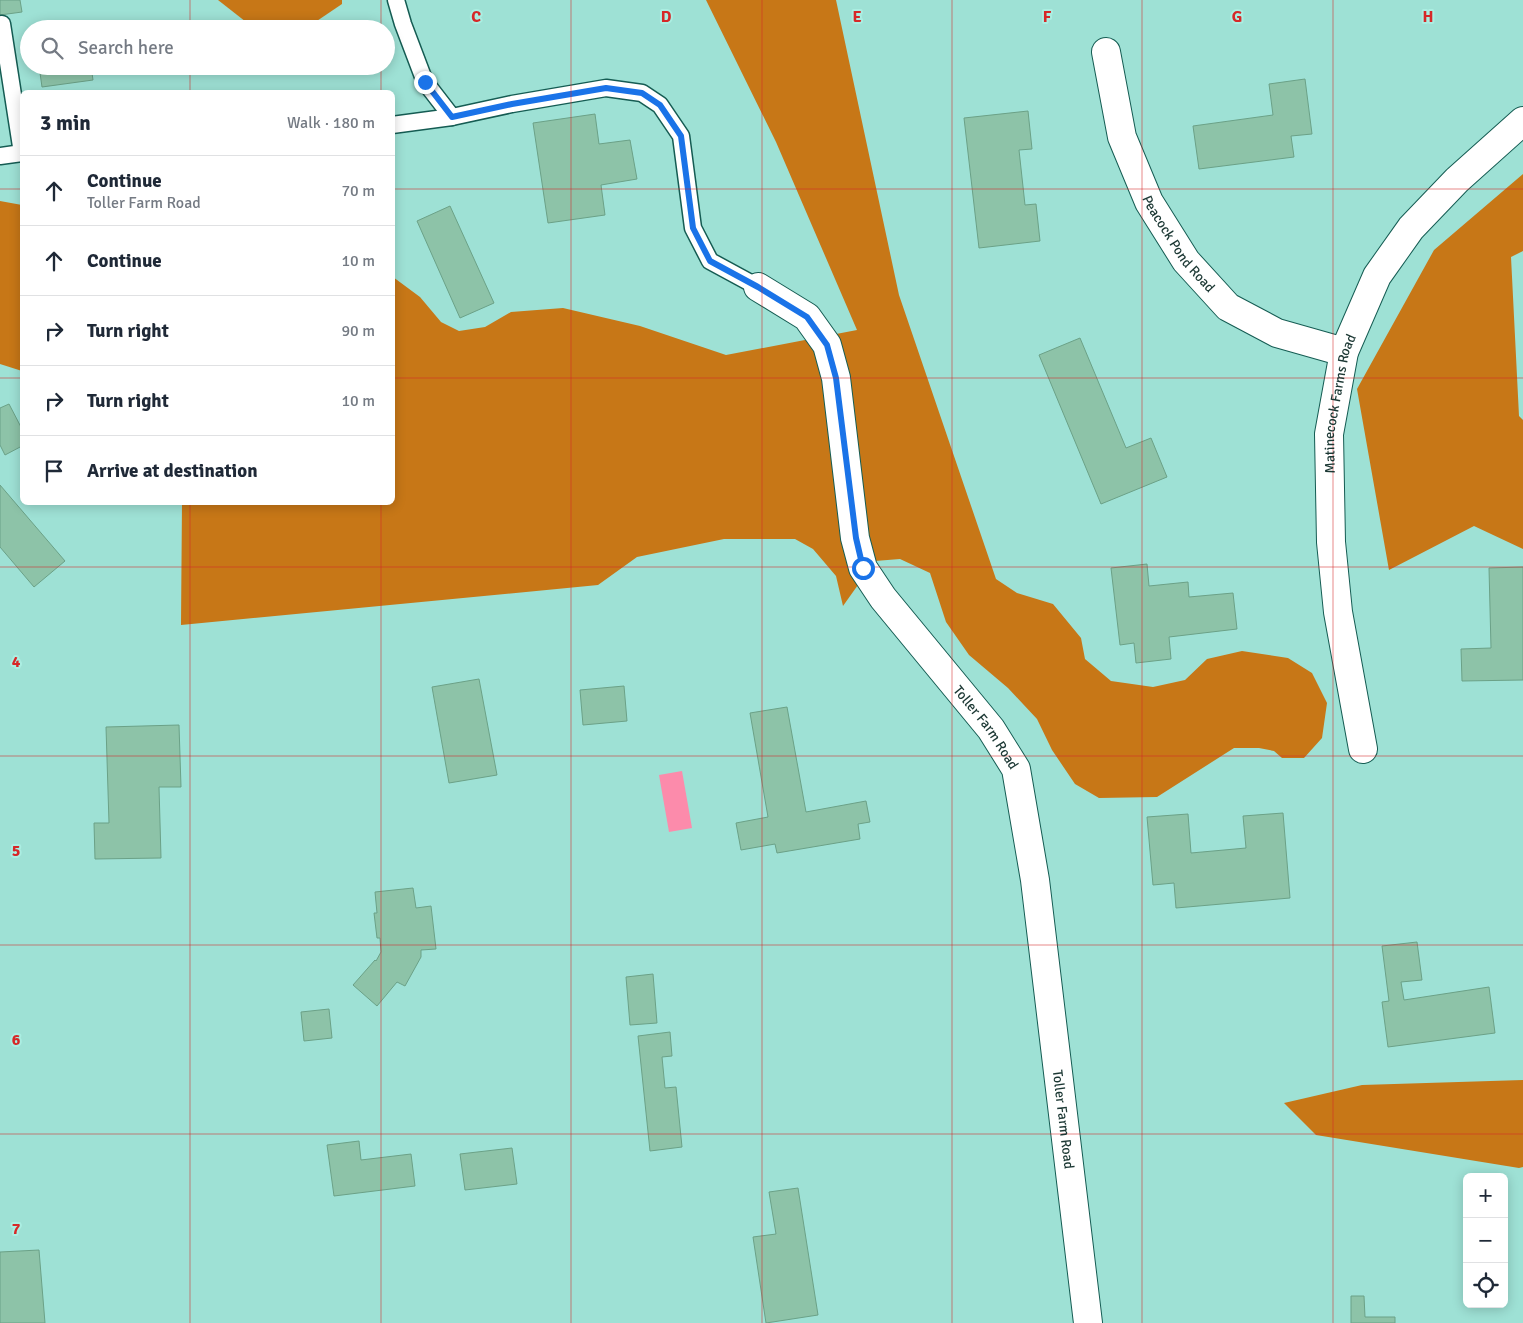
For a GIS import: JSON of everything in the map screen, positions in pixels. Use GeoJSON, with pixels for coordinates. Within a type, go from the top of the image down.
{"type":"FeatureCollection","features":[{"type":"Feature","properties":{"kind":"street","name":"Peacock Pond Road"},"geometry":{"type":"LineString","coordinates":[[1106,52],[1122,137],[1150,202],[1186,261],[1228,307],[1276,333],[1344,352]]}},
{"type":"Feature","properties":{"kind":"street","name":"Matinecock Farms Road"},"geometry":{"type":"LineString","coordinates":[[1363,749],[1338,612],[1331,542],[1329,434],[1344,352],[1377,276],[1411,228],[1456,180],[1523,121]]}},
{"type":"Feature","properties":{"kind":"street","name":"Toller Farm Road"},"geometry":{"type":"LineString","coordinates":[[758,287],[807,317],[827,345],[836,378],[856,538],[863,568],[883,598],[991,729],[1016,769],[1035,880],[1088,1323]]}},
{"type":"Feature","properties":{"kind":"lane"},"geometry":{"type":"LineString","coordinates":[[396,0],[425,82],[452,117]]}},
{"type":"Feature","properties":{"kind":"lane"},"geometry":{"type":"LineString","coordinates":[[2,24],[20,140]]}},
{"type":"Feature","properties":{"kind":"lane"},"geometry":{"type":"LineString","coordinates":[[395,125],[452,117],[512,104],[606,88],[642,93],[660,105],[681,136],[693,228],[710,261],[758,287]]}},
{"type":"Feature","properties":{"kind":"lane"},"geometry":{"type":"LineString","coordinates":[[0,156],[20,153]]}},
{"type":"Feature","properties":{"kind":"shaded area"},"geometry":{"type":"Polygon","coordinates":[[[218,0],[342,0],[342,4],[318,20],[244,20],[218,0]]]}},
{"type":"Feature","properties":{"kind":"shaded area"},"geometry":{"type":"Polygon","coordinates":[[[706,0],[836,0],[899,295],[996,579],[1017,593],[1053,604],[1081,638],[1085,659],[1111,681],[1153,687],[1185,680],[1207,659],[1242,651],[1288,658],[1312,673],[1327,703],[1322,738],[1304,758],[1282,758],[1274,751],[1259,748],[1234,748],[1157,797],[1099,798],[1075,784],[1052,750],[1037,719],[1008,688],[969,655],[946,622],[930,573],[900,559],[875,561],[843,606],[836,576],[813,549],[795,539],[724,539],[637,557],[598,585],[181,625],[182,505],[395,505],[395,278],[420,297],[441,322],[459,331],[485,327],[511,312],[563,308],[640,326],[726,355],[857,330],[776,142],[706,0]]]}},
{"type":"Feature","properties":{"kind":"shaded area"},"geometry":{"type":"Polygon","coordinates":[[[1523,174],[1523,251],[1511,257],[1519,416],[1523,420],[1523,549],[1474,526],[1389,570],[1357,389],[1434,250],[1523,174]]]}},
{"type":"Feature","properties":{"kind":"shaded area"},"geometry":{"type":"Polygon","coordinates":[[[0,201],[20,205],[20,370],[0,364],[0,201]]]}},
{"type":"Feature","properties":{"kind":"shaded area"},"geometry":{"type":"Polygon","coordinates":[[[682,771],[692,828],[669,832],[659,775],[682,771]]]}},
{"type":"Feature","properties":{"kind":"shaded area"},"geometry":{"type":"Polygon","coordinates":[[[1523,1080],[1523,1167],[1519,1168],[1316,1135],[1284,1103],[1362,1085],[1523,1080]]]}},
{"type":"Feature","properties":{"kind":"building"},"geometry":{"type":"Polygon","coordinates":[[[0,0],[20,0],[22,12],[0,15],[0,0]]]}},
{"type":"Feature","properties":{"kind":"building"},"geometry":{"type":"Polygon","coordinates":[[[40,75],[92,75],[93,80],[42,87],[40,75]]]}},
{"type":"Feature","properties":{"kind":"building"},"geometry":{"type":"Polygon","coordinates":[[[1305,79],[1312,134],[1291,136],[1294,157],[1199,169],[1193,126],[1273,115],[1269,84],[1305,79]]]}},
{"type":"Feature","properties":{"kind":"building"},"geometry":{"type":"Polygon","coordinates":[[[1028,111],[1032,149],[1019,150],[1025,205],[1036,204],[1040,241],[979,248],[964,118],[1028,111]]]}},
{"type":"Feature","properties":{"kind":"building"},"geometry":{"type":"Polygon","coordinates":[[[595,114],[599,144],[630,140],[637,179],[601,185],[605,215],[548,223],[533,123],[595,114]]]}},
{"type":"Feature","properties":{"kind":"building"},"geometry":{"type":"Polygon","coordinates":[[[450,206],[494,303],[460,318],[417,221],[450,206]]]}},
{"type":"Feature","properties":{"kind":"building"},"geometry":{"type":"Polygon","coordinates":[[[1080,338],[1126,448],[1151,438],[1167,477],[1101,504],[1039,355],[1080,338]]]}},
{"type":"Feature","properties":{"kind":"building"},"geometry":{"type":"Polygon","coordinates":[[[9,404],[20,425],[20,447],[5,455],[0,445],[0,408],[9,404]]]}},
{"type":"Feature","properties":{"kind":"building"},"geometry":{"type":"Polygon","coordinates":[[[0,485],[65,561],[34,587],[0,547],[0,485]]]}},
{"type":"Feature","properties":{"kind":"building"},"geometry":{"type":"Polygon","coordinates":[[[1147,564],[1149,586],[1188,582],[1189,597],[1233,593],[1237,629],[1169,637],[1171,659],[1136,663],[1134,643],[1120,645],[1111,568],[1147,564]]]}},
{"type":"Feature","properties":{"kind":"building"},"geometry":{"type":"Polygon","coordinates":[[[1523,567],[1523,680],[1462,681],[1461,649],[1491,648],[1489,568],[1523,567]]]}},
{"type":"Feature","properties":{"kind":"building"},"geometry":{"type":"Polygon","coordinates":[[[479,679],[497,775],[449,783],[432,687],[479,679]]]}},
{"type":"Feature","properties":{"kind":"building"},"geometry":{"type":"Polygon","coordinates":[[[624,686],[627,721],[583,725],[580,690],[624,686]]]}},
{"type":"Feature","properties":{"kind":"building"},"geometry":{"type":"Polygon","coordinates":[[[787,707],[806,812],[866,801],[870,822],[858,824],[860,839],[777,853],[775,844],[741,850],[736,823],[768,817],[750,713],[787,707]]]}},
{"type":"Feature","properties":{"kind":"building"},"geometry":{"type":"Polygon","coordinates":[[[179,725],[181,787],[159,787],[161,858],[95,859],[94,823],[109,823],[106,727],[179,725]]]}},
{"type":"Feature","properties":{"kind":"building"},"geometry":{"type":"Polygon","coordinates":[[[1283,813],[1290,898],[1176,908],[1174,883],[1153,885],[1147,817],[1188,814],[1191,853],[1246,848],[1243,816],[1283,813]]]}},
{"type":"Feature","properties":{"kind":"building"},"geometry":{"type":"Polygon","coordinates":[[[413,888],[416,908],[431,906],[436,949],[421,950],[421,957],[405,986],[397,982],[377,1006],[353,985],[376,961],[381,952],[374,913],[377,913],[375,892],[413,888]]]}},
{"type":"Feature","properties":{"kind":"building"},"geometry":{"type":"Polygon","coordinates":[[[1417,942],[1422,980],[1401,982],[1404,1000],[1489,987],[1495,1033],[1388,1047],[1382,1002],[1389,1001],[1382,946],[1417,942]]]}},
{"type":"Feature","properties":{"kind":"building"},"geometry":{"type":"Polygon","coordinates":[[[653,974],[657,1023],[630,1025],[626,977],[653,974]]]}},
{"type":"Feature","properties":{"kind":"building"},"geometry":{"type":"Polygon","coordinates":[[[329,1009],[332,1038],[304,1041],[301,1012],[329,1009]]]}},
{"type":"Feature","properties":{"kind":"building"},"geometry":{"type":"Polygon","coordinates":[[[670,1032],[672,1056],[662,1057],[665,1088],[676,1087],[682,1147],[650,1151],[638,1036],[670,1032]]]}},
{"type":"Feature","properties":{"kind":"building"},"geometry":{"type":"Polygon","coordinates":[[[359,1141],[361,1160],[411,1154],[415,1186],[334,1196],[327,1145],[359,1141]]]}},
{"type":"Feature","properties":{"kind":"building"},"geometry":{"type":"Polygon","coordinates":[[[512,1148],[517,1184],[465,1190],[460,1154],[512,1148]]]}},
{"type":"Feature","properties":{"kind":"building"},"geometry":{"type":"Polygon","coordinates":[[[798,1188],[818,1315],[766,1323],[753,1237],[776,1234],[769,1192],[798,1188]]]}},
{"type":"Feature","properties":{"kind":"building"},"geometry":{"type":"Polygon","coordinates":[[[39,1250],[45,1323],[0,1323],[0,1252],[39,1250]]]}},
{"type":"Feature","properties":{"kind":"building"},"geometry":{"type":"Polygon","coordinates":[[[1351,1296],[1364,1296],[1365,1317],[1395,1317],[1395,1323],[1351,1323],[1351,1296]]]}},
{"type":"Feature","properties":{"kind":"route"},"geometry":{"type":"LineString","coordinates":[[425,82],[452,117],[512,104],[606,88],[642,93],[660,105],[681,136],[693,228],[710,261],[807,317],[827,345],[836,378],[856,538],[863,568]]}}]}
